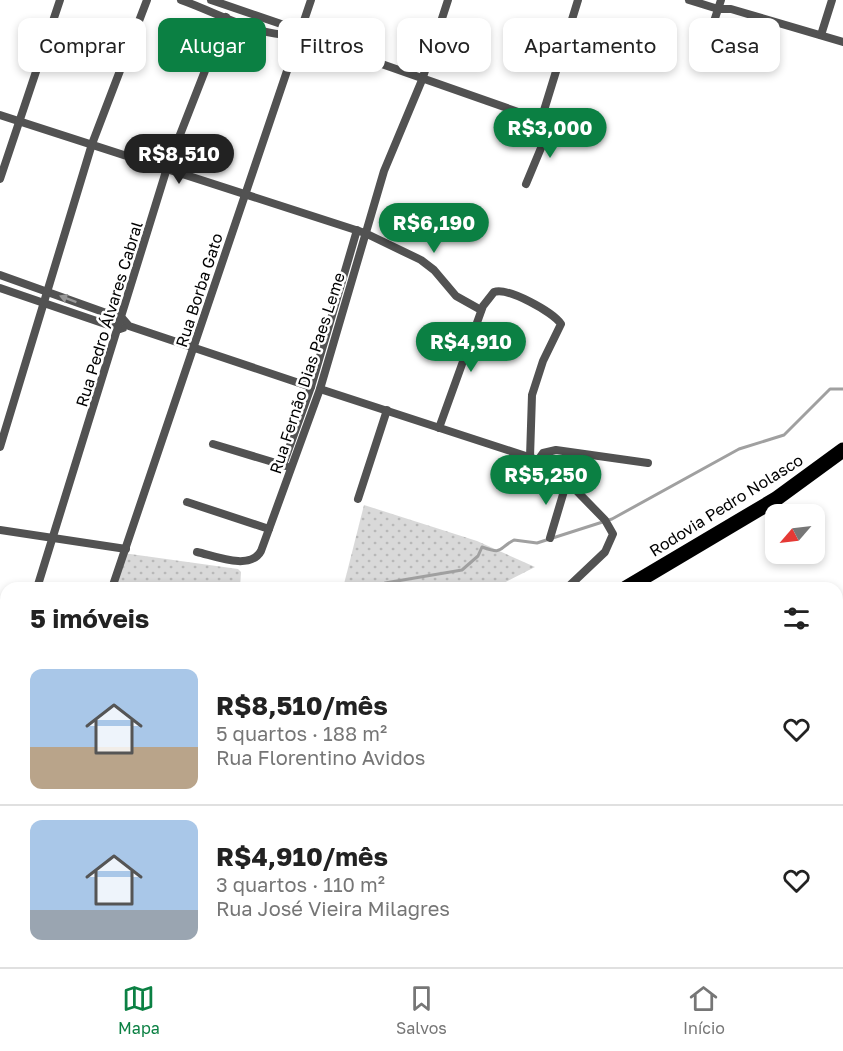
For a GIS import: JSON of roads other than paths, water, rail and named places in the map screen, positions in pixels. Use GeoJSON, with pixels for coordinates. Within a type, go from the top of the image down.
{"type":"FeatureCollection","features":[{"type":"Feature","properties":{"kind":"highway","name":"Rodovia Pedro Nolasco"},"geometry":{"type":"LineString","coordinates":[[636,582],[776,498],[843,450]]}},
{"type":"Feature","properties":{"kind":"street"},"geometry":{"type":"LineString","coordinates":[[0,179],[60,0]]}},
{"type":"Feature","properties":{"kind":"street"},"geometry":{"type":"LineString","coordinates":[[0,447],[92,144],[147,0]]}},
{"type":"Feature","properties":{"kind":"street"},"geometry":{"type":"LineString","coordinates":[[181,0],[278,34]]}},
{"type":"Feature","properties":{"kind":"street"},"geometry":{"type":"LineString","coordinates":[[211,0],[227,3],[278,22]]}},
{"type":"Feature","properties":{"kind":"street","name":"Rua Borba Gato"},"geometry":{"type":"LineString","coordinates":[[305,18],[311,0]]}},
{"type":"Feature","properties":{"kind":"street","name":"Rua Fernão Dias Paes Leme"},"geometry":{"type":"LineString","coordinates":[[197,552],[246,562],[255,559],[261,550],[287,466],[320,389],[361,232],[422,80],[448,0]]}},
{"type":"Feature","properties":{"kind":"street"},"geometry":{"type":"LineString","coordinates":[[541,120],[578,0]]}},
{"type":"Feature","properties":{"kind":"street"},"geometry":{"type":"LineString","coordinates":[[689,0],[718,9],[731,9],[843,42]]}},
{"type":"Feature","properties":{"kind":"street"},"geometry":{"type":"LineString","coordinates":[[715,18],[721,0],[731,9]]}},
{"type":"Feature","properties":{"kind":"street"},"geometry":{"type":"LineString","coordinates":[[821,35],[832,0]]}},
{"type":"Feature","properties":{"kind":"street","name":"Rua Pedro Álvares Cabral"},"geometry":{"type":"LineString","coordinates":[[39,582],[120,329],[167,168],[226,17]]}},
{"type":"Feature","properties":{"kind":"street"},"geometry":{"type":"LineString","coordinates":[[385,66],[541,120],[591,141]]}},
{"type":"Feature","properties":{"kind":"street","name":"Rua Borba Gato"},"geometry":{"type":"LineString","coordinates":[[114,582],[287,72]]}},
{"type":"Feature","properties":{"kind":"street"},"geometry":{"type":"LineString","coordinates":[[0,115],[361,232],[421,260],[434,270],[456,296],[481,310]]}},
{"type":"Feature","properties":{"kind":"street"},"geometry":{"type":"LineString","coordinates":[[526,184],[551,124]]}},
{"type":"Feature","properties":{"kind":"street"},"geometry":{"type":"LineString","coordinates":[[213,444],[287,466],[361,232]]}},
{"type":"Feature","properties":{"kind":"street"},"geometry":{"type":"LineString","coordinates":[[0,275],[123,319],[129,326],[311,387]]}},
{"type":"Feature","properties":{"kind":"street"},"geometry":{"type":"LineString","coordinates":[[0,288],[120,329],[129,326]]}},
{"type":"Feature","properties":{"kind":"street"},"geometry":{"type":"LineString","coordinates":[[439,428],[481,310],[494,292],[505,291],[540,309],[561,324],[543,361],[532,395],[534,459]]}},
{"type":"Feature","properties":{"kind":"street"},"geometry":{"type":"LineString","coordinates":[[320,389],[534,459],[567,481],[605,520],[613,534],[605,552],[573,582]]}},
{"type":"Feature","properties":{"kind":"street"},"geometry":{"type":"LineString","coordinates":[[358,498],[387,410]]}},
{"type":"Feature","properties":{"kind":"street"},"geometry":{"type":"LineString","coordinates":[[534,459],[543,453],[556,450],[648,463]]}},
{"type":"Feature","properties":{"kind":"street"},"geometry":{"type":"LineString","coordinates":[[550,538],[567,481]]}},
{"type":"Feature","properties":{"kind":"street"},"geometry":{"type":"LineString","coordinates":[[187,502],[269,529]]}},
{"type":"Feature","properties":{"kind":"street"},"geometry":{"type":"LineString","coordinates":[[0,530],[126,549]]}},
{"type":"Feature","properties":{"kind":"waterway"},"geometry":{"type":"LineString","coordinates":[[391,582],[462,570],[478,556],[482,547],[497,551],[514,540],[537,543],[612,519],[739,449],[784,435],[830,389],[843,389]]}}]}
